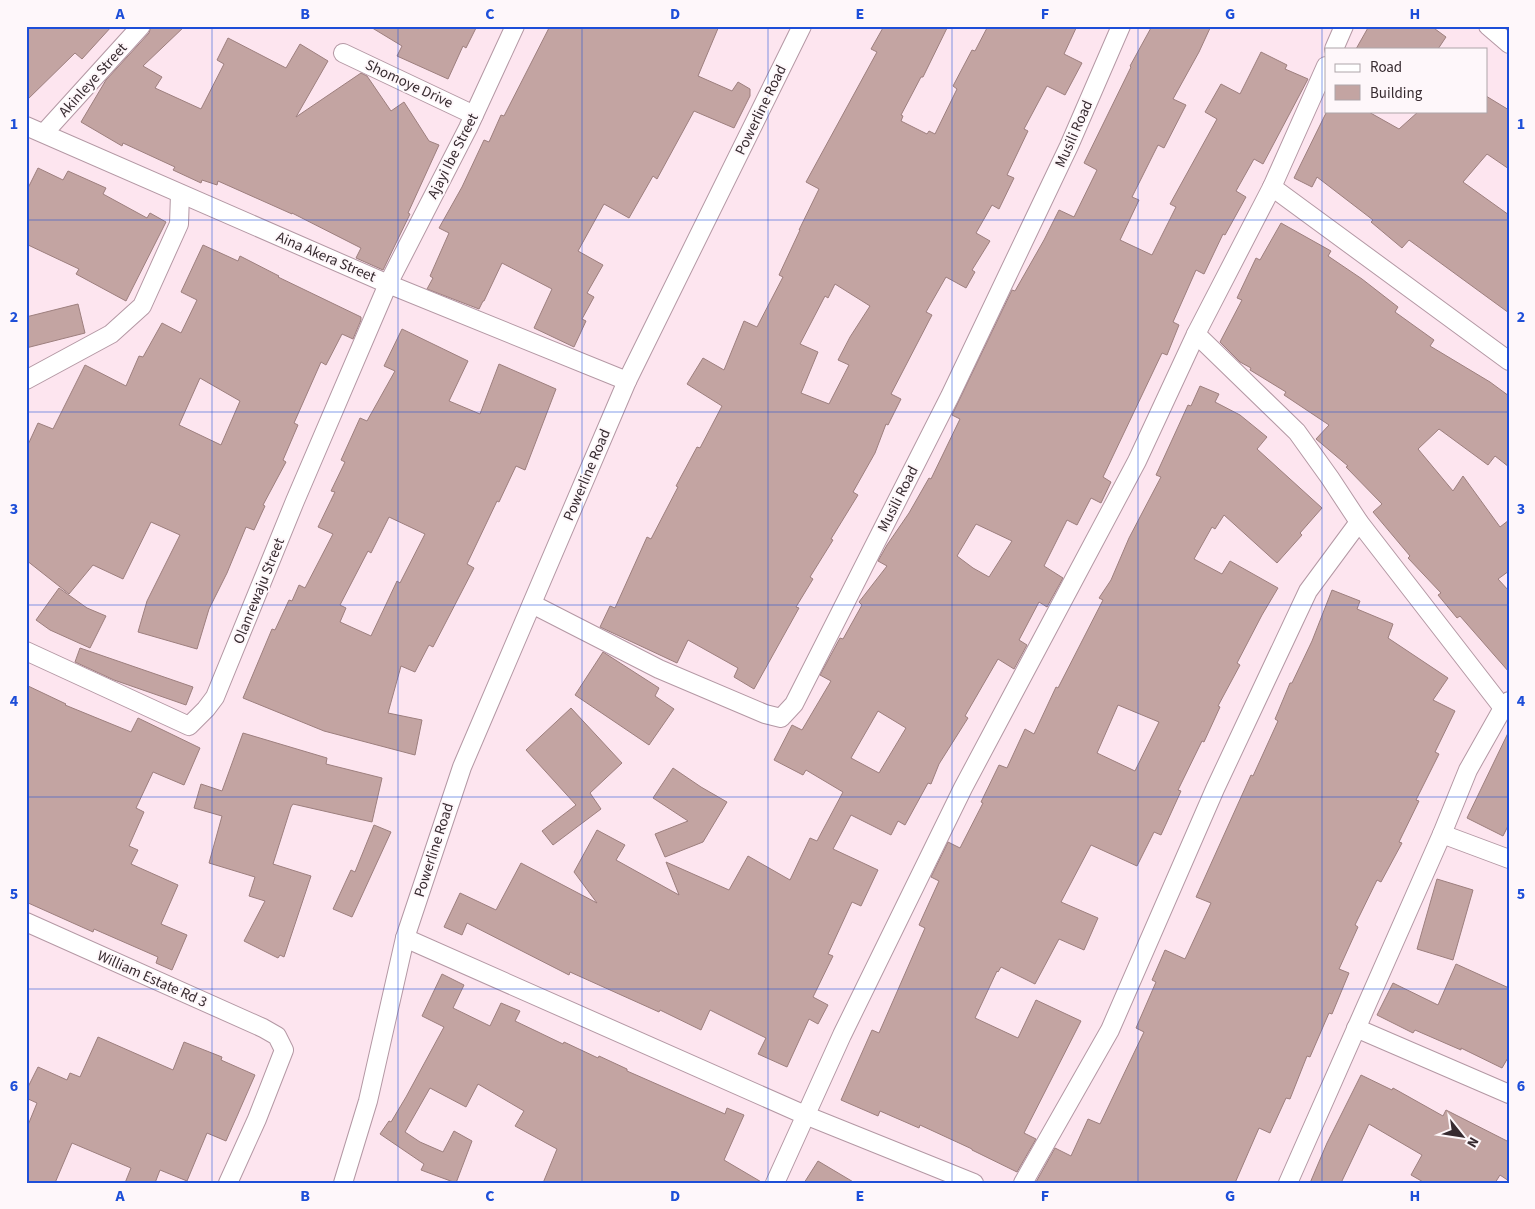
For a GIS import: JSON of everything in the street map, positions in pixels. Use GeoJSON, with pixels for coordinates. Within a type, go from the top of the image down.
{"type":"FeatureCollection","features":[{"type":"Feature","properties":{"kind":"street","name":"Akinleye Street"},"geometry":{"type":"LineString","coordinates":[[44,133],[141,26]]}},
{"type":"Feature","properties":{"kind":"street","name":"Ajayi Ibe Street"},"geometry":{"type":"LineString","coordinates":[[388,284],[474,115],[515,26]]}},
{"type":"Feature","properties":{"kind":"street","name":"Powerline Road"},"geometry":{"type":"LineString","coordinates":[[343,1183],[368,1101],[405,938],[462,767],[627,381],[802,26]]}},
{"type":"Feature","properties":{"kind":"street","name":"Musili Road"},"geometry":{"type":"LineString","coordinates":[[532,604],[659,669],[765,714],[781,718],[794,704],[950,396],[1070,146],[1121,26]]}},
{"type":"Feature","properties":{"kind":"street"},"geometry":{"type":"LineString","coordinates":[[1334,48],[1344,26]]}},
{"type":"Feature","properties":{"kind":"street"},"geometry":{"type":"LineString","coordinates":[[1488,26],[1509,44]]}},
{"type":"Feature","properties":{"kind":"street","name":"Shomoye Drive"},"geometry":{"type":"LineString","coordinates":[[343,53],[474,115]]}},
{"type":"Feature","properties":{"kind":"street"},"geometry":{"type":"LineString","coordinates":[[775,1183],[805,1115],[963,788],[1137,461],[1196,334],[1272,187],[1325,68]]}},
{"type":"Feature","properties":{"kind":"street","name":"Aina Akera Street"},"geometry":{"type":"LineString","coordinates":[[26,126],[388,284],[627,381]]}},
{"type":"Feature","properties":{"kind":"street"},"geometry":{"type":"LineString","coordinates":[[1272,187],[1509,361]]}},
{"type":"Feature","properties":{"kind":"street"},"geometry":{"type":"LineString","coordinates":[[26,380],[111,334],[142,306],[179,224],[180,194]]}},
{"type":"Feature","properties":{"kind":"street","name":"Olanrewaju Street"},"geometry":{"type":"LineString","coordinates":[[26,651],[189,726],[206,709],[215,697],[299,492],[388,284]]}},
{"type":"Feature","properties":{"kind":"street"},"geometry":{"type":"LineString","coordinates":[[1196,334],[1297,432],[1359,522],[1506,705],[1468,770],[1442,834],[1288,1183]]}},
{"type":"Feature","properties":{"kind":"street"},"geometry":{"type":"LineString","coordinates":[[1023,1183],[1110,1030],[1215,789],[1308,591],[1359,522]]}},
{"type":"Feature","properties":{"kind":"street"},"geometry":{"type":"LineString","coordinates":[[1442,834],[1509,858]]}},
{"type":"Feature","properties":{"kind":"street","name":"William Estate Rd 3"},"geometry":{"type":"LineString","coordinates":[[26,922],[263,1028],[276,1036],[284,1050],[257,1119],[228,1183]]}},
{"type":"Feature","properties":{"kind":"street"},"geometry":{"type":"LineString","coordinates":[[405,938],[805,1115],[974,1183]]}},
{"type":"Feature","properties":{"kind":"street"},"geometry":{"type":"LineString","coordinates":[[1356,1028],[1509,1094]]}},
{"type":"Feature","properties":{"kind":"building"},"geometry":{"type":"Polygon","coordinates":[[[26,26],[112,26],[82,59],[75,53],[26,101],[26,26]]]}},
{"type":"Feature","properties":{"kind":"building"},"geometry":{"type":"Polygon","coordinates":[[[151,26],[185,26],[143,66],[162,77],[155,88],[201,109],[224,64],[217,60],[228,38],[286,68],[300,44],[328,61],[296,117],[361,73],[367,76],[391,111],[404,102],[429,141],[439,145],[408,213],[410,214],[383,270],[356,258],[361,248],[292,213],[218,181],[217,185],[202,180],[201,183],[173,170],[175,167],[123,143],[122,146],[81,122],[106,80],[149,33],[151,26]]]}},
{"type":"Feature","properties":{"kind":"building"},"geometry":{"type":"Polygon","coordinates":[[[369,26],[477,26],[466,48],[463,46],[448,79],[397,56],[402,46],[369,26]]]}},
{"type":"Feature","properties":{"kind":"building"},"geometry":{"type":"Polygon","coordinates":[[[550,26],[719,26],[698,76],[732,91],[738,82],[750,89],[750,96],[734,128],[694,111],[657,179],[653,176],[629,218],[604,204],[578,251],[603,265],[587,293],[594,297],[582,319],[586,321],[574,347],[534,328],[552,289],[502,263],[479,309],[427,289],[433,278],[430,276],[449,233],[439,228],[462,187],[484,140],[489,142],[501,115],[504,116],[550,26]]]}},
{"type":"Feature","properties":{"kind":"building"},"geometry":{"type":"Polygon","coordinates":[[[884,26],[948,26],[923,77],[921,77],[901,115],[903,116],[901,121],[927,134],[929,131],[935,134],[957,89],[953,86],[972,50],[975,51],[988,26],[1077,26],[1064,54],[1082,63],[1065,95],[1047,86],[1024,129],[1028,131],[1007,175],[1014,178],[999,209],[992,205],[976,233],[990,241],[972,270],[975,272],[966,288],[946,277],[926,312],[932,315],[891,394],[901,399],[888,425],[886,424],[875,453],[853,492],[858,495],[810,577],[813,579],[796,607],[799,608],[754,689],[734,677],[738,668],[688,640],[677,663],[600,627],[610,606],[615,608],[647,537],[651,539],[678,487],[676,486],[697,447],[700,448],[722,406],[687,384],[703,358],[724,370],[744,321],[757,327],[783,277],[779,275],[819,189],[806,182],[877,52],[871,49],[884,26]],[[835,284],[828,298],[825,296],[800,344],[818,352],[801,393],[829,404],[849,365],[838,360],[870,306],[835,284]]]}},
{"type":"Feature","properties":{"kind":"building"},"geometry":{"type":"Polygon","coordinates":[[[1152,26],[1211,26],[1173,99],[1186,105],[1164,148],[1158,145],[1132,197],[1139,200],[1120,240],[1152,255],[1176,207],[1170,204],[1217,119],[1205,112],[1221,84],[1240,94],[1261,52],[1287,65],[1285,69],[1308,79],[1263,164],[1254,159],[1236,191],[1246,197],[1225,235],[1223,234],[1204,274],[1196,270],[1173,322],[1179,325],[1167,355],[1162,353],[1103,477],[1111,482],[1101,503],[1091,498],[1077,525],[1067,520],[1044,566],[1063,578],[1047,607],[1039,602],[1019,640],[1027,645],[1014,669],[998,659],[965,716],[968,718],[939,764],[931,784],[928,783],[905,825],[898,821],[891,835],[851,815],[833,849],[878,870],[861,906],[852,902],[828,954],[833,956],[813,997],[828,1005],[818,1024],[809,1019],[787,1067],[758,1054],[766,1038],[710,1010],[701,1030],[660,1010],[659,1012],[570,972],[569,975],[467,923],[462,935],[444,927],[460,893],[496,910],[521,863],[597,903],[574,872],[597,830],[625,845],[616,860],[679,895],[666,862],[729,890],[748,856],[790,880],[810,838],[817,841],[843,792],[806,770],[803,775],[774,760],[792,725],[802,730],[831,681],[820,675],[840,638],[843,639],[862,605],[859,602],[887,566],[878,561],[887,545],[909,513],[929,478],[931,479],[960,419],[952,415],[1012,290],[1015,291],[1059,210],[1074,217],[1097,170],[1084,163],[1130,66],[1152,26]],[[976,524],[957,556],[989,577],[1012,541],[976,524]],[[878,711],[851,758],[879,773],[906,728],[878,711]]]}},
{"type":"Feature","properties":{"kind":"building"},"geometry":{"type":"Polygon","coordinates":[[[1369,26],[1431,26],[1446,37],[1439,48],[1357,48],[1369,26]]]}},
{"type":"Feature","properties":{"kind":"building"},"geometry":{"type":"Polygon","coordinates":[[[1488,97],[1509,110],[1509,169],[1487,154],[1463,182],[1509,215],[1509,313],[1409,240],[1402,248],[1371,222],[1373,220],[1317,177],[1312,187],[1294,178],[1327,112],[1369,112],[1399,129],[1418,112],[1488,112],[1488,97]]]}},
{"type":"Feature","properties":{"kind":"building"},"geometry":{"type":"Polygon","coordinates":[[[38,168],[63,180],[68,171],[106,188],[103,194],[147,218],[150,213],[166,222],[126,301],[76,274],[79,269],[26,244],[26,192],[38,168]]]}},
{"type":"Feature","properties":{"kind":"building"},"geometry":{"type":"Polygon","coordinates":[[[1281,223],[1331,251],[1328,256],[1398,307],[1395,312],[1434,340],[1430,346],[1490,382],[1509,396],[1509,467],[1495,456],[1488,465],[1439,429],[1418,449],[1453,491],[1463,476],[1500,527],[1509,520],[1509,571],[1498,579],[1509,591],[1509,672],[1460,616],[1457,618],[1438,595],[1441,593],[1408,558],[1410,556],[1373,512],[1382,504],[1346,467],[1348,466],[1316,439],[1329,425],[1284,395],[1286,392],[1250,370],[1251,368],[1240,362],[1220,342],[1242,300],[1237,298],[1256,258],[1260,260],[1281,223]]]}},
{"type":"Feature","properties":{"kind":"building"},"geometry":{"type":"Polygon","coordinates":[[[203,245],[238,261],[240,256],[278,277],[361,317],[353,339],[342,334],[326,365],[321,362],[294,423],[298,425],[283,460],[286,462],[263,505],[265,506],[254,530],[246,527],[227,573],[209,609],[197,649],[138,632],[147,601],[180,535],[151,522],[123,579],[93,565],[69,594],[26,560],[26,449],[38,423],[53,429],[85,365],[126,386],[139,356],[143,357],[162,323],[181,333],[197,300],[181,292],[203,245]],[[200,378],[179,425],[221,445],[240,401],[200,378]]]}},
{"type":"Feature","properties":{"kind":"building"},"geometry":{"type":"Polygon","coordinates":[[[78,304],[85,333],[26,348],[26,317],[78,304]]]}},
{"type":"Feature","properties":{"kind":"building"},"geometry":{"type":"Polygon","coordinates":[[[402,329],[468,361],[449,401],[480,414],[499,364],[556,389],[525,470],[516,466],[499,502],[497,501],[467,564],[474,568],[433,647],[429,645],[415,672],[401,666],[388,713],[422,720],[415,755],[324,731],[243,698],[272,629],[275,630],[289,600],[292,601],[299,585],[305,588],[333,534],[318,527],[335,492],[331,491],[345,462],[341,460],[360,418],[367,421],[395,371],[384,366],[402,329]],[[389,517],[371,553],[368,551],[340,605],[346,608],[340,622],[371,636],[397,581],[400,583],[425,534],[389,517]]]}},
{"type":"Feature","properties":{"kind":"building"},"geometry":{"type":"Polygon","coordinates":[[[1200,386],[1219,394],[1215,402],[1240,415],[1267,437],[1257,449],[1322,508],[1300,533],[1302,535],[1277,563],[1224,515],[1215,529],[1212,527],[1194,559],[1222,574],[1230,561],[1278,588],[1237,663],[1240,665],[1218,706],[1220,707],[1204,742],[1202,741],[1178,790],[1181,791],[1161,835],[1154,832],[1137,866],[1091,845],[1061,902],[1098,918],[1084,950],[1059,939],[1035,984],[1001,967],[997,971],[975,1018],[1018,1038],[1036,1000],[1081,1021],[1024,1133],[1036,1139],[1017,1172],[920,1125],[919,1128],[880,1111],[878,1116],[841,1100],[872,1030],[879,1033],[925,928],[919,925],[939,881],[931,877],[948,842],[960,848],[983,803],[981,802],[999,765],[1007,768],[1025,729],[1034,734],[1056,687],[1058,688],[1103,600],[1099,598],[1111,580],[1129,538],[1161,477],[1156,475],[1188,405],[1191,406],[1200,386]],[[1118,705],[1097,753],[1135,771],[1159,722],[1118,705]]]}},
{"type":"Feature","properties":{"kind":"building"},"geometry":{"type":"Polygon","coordinates":[[[59,588],[87,608],[106,616],[90,648],[50,630],[36,620],[59,588]]]}},
{"type":"Feature","properties":{"kind":"building"},"geometry":{"type":"Polygon","coordinates":[[[1332,590],[1360,601],[1357,609],[1393,624],[1388,638],[1448,678],[1433,700],[1455,711],[1435,752],[1439,754],[1416,800],[1419,801],[1399,842],[1402,843],[1381,882],[1377,880],[1355,925],[1358,927],[1339,969],[1349,973],[1332,1014],[1329,1013],[1310,1057],[1307,1056],[1290,1099],[1286,1098],[1270,1133],[1259,1128],[1235,1183],[1038,1183],[1036,1182],[1055,1148],[1071,1156],[1088,1119],[1100,1124],[1144,1032],[1136,1028],[1156,982],[1152,980],[1165,950],[1185,959],[1211,903],[1196,897],[1251,775],[1253,776],[1278,721],[1275,719],[1290,683],[1292,683],[1312,641],[1332,590]]]}},
{"type":"Feature","properties":{"kind":"building"},"geometry":{"type":"Polygon","coordinates":[[[80,648],[193,687],[186,705],[114,680],[75,662],[80,648]]]}},
{"type":"Feature","properties":{"kind":"building"},"geometry":{"type":"Polygon","coordinates":[[[603,652],[659,688],[655,696],[674,709],[649,745],[575,695],[603,652]]]}},
{"type":"Feature","properties":{"kind":"building"},"geometry":{"type":"Polygon","coordinates":[[[26,685],[65,705],[131,732],[138,718],[200,748],[184,785],[153,772],[136,808],[144,812],[129,846],[138,850],[131,864],[178,885],[161,924],[187,935],[172,970],[156,963],[158,957],[94,929],[93,932],[26,902],[26,685]]]}},
{"type":"Feature","properties":{"kind":"building"},"geometry":{"type":"Polygon","coordinates":[[[571,708],[622,763],[590,793],[601,809],[553,845],[542,831],[576,805],[526,750],[571,708]]]}},
{"type":"Feature","properties":{"kind":"building"},"geometry":{"type":"Polygon","coordinates":[[[1509,731],[1509,824],[1503,836],[1467,818],[1509,731]]]}},
{"type":"Feature","properties":{"kind":"building"},"geometry":{"type":"Polygon","coordinates":[[[243,733],[327,758],[326,764],[382,778],[372,822],[293,804],[291,807],[273,864],[311,876],[284,957],[280,955],[278,958],[244,941],[265,901],[249,896],[255,877],[209,863],[222,816],[194,808],[201,784],[222,791],[243,733]]]}},
{"type":"Feature","properties":{"kind":"building"},"geometry":{"type":"Polygon","coordinates":[[[673,768],[727,802],[703,842],[665,857],[655,834],[688,821],[653,798],[673,768]]]}},
{"type":"Feature","properties":{"kind":"building"},"geometry":{"type":"Polygon","coordinates":[[[374,825],[391,832],[352,917],[333,909],[351,870],[355,872],[374,825]]]}},
{"type":"Feature","properties":{"kind":"building"},"geometry":{"type":"Polygon","coordinates":[[[1437,879],[1473,890],[1453,960],[1417,949],[1437,879]]]}},
{"type":"Feature","properties":{"kind":"building"},"geometry":{"type":"Polygon","coordinates":[[[1456,964],[1509,988],[1509,1056],[1502,1068],[1461,1048],[1461,1050],[1415,1030],[1413,1033],[1377,1015],[1393,983],[1438,1005],[1456,964]]]}},
{"type":"Feature","properties":{"kind":"building"},"geometry":{"type":"Polygon","coordinates":[[[442,974],[464,985],[453,1008],[490,1026],[501,1003],[520,1011],[515,1021],[563,1044],[564,1042],[598,1058],[599,1056],[627,1069],[627,1071],[725,1114],[727,1108],[744,1115],[724,1160],[763,1183],[543,1183],[557,1149],[515,1126],[524,1111],[478,1084],[466,1107],[430,1088],[405,1132],[420,1142],[443,1152],[454,1131],[472,1141],[456,1183],[421,1170],[424,1164],[380,1134],[389,1121],[391,1122],[406,1097],[444,1027],[422,1016],[442,974]]]}},
{"type":"Feature","properties":{"kind":"building"},"geometry":{"type":"Polygon","coordinates":[[[98,1037],[173,1070],[184,1042],[222,1057],[221,1060],[255,1075],[226,1141],[207,1133],[187,1181],[160,1170],[155,1183],[125,1183],[131,1168],[72,1143],[55,1183],[26,1183],[26,1130],[37,1103],[26,1098],[26,1091],[38,1067],[67,1080],[70,1073],[80,1077],[98,1037]]]}},
{"type":"Feature","properties":{"kind":"building"},"geometry":{"type":"Polygon","coordinates":[[[1361,1075],[1392,1090],[1393,1088],[1443,1116],[1446,1110],[1509,1142],[1509,1181],[1500,1175],[1495,1183],[1425,1183],[1411,1175],[1422,1155],[1369,1124],[1341,1183],[1310,1183],[1327,1143],[1361,1075]]]}},
{"type":"Feature","properties":{"kind":"building"},"geometry":{"type":"Polygon","coordinates":[[[818,1161],[855,1183],[804,1183],[818,1161]]]}}]}
